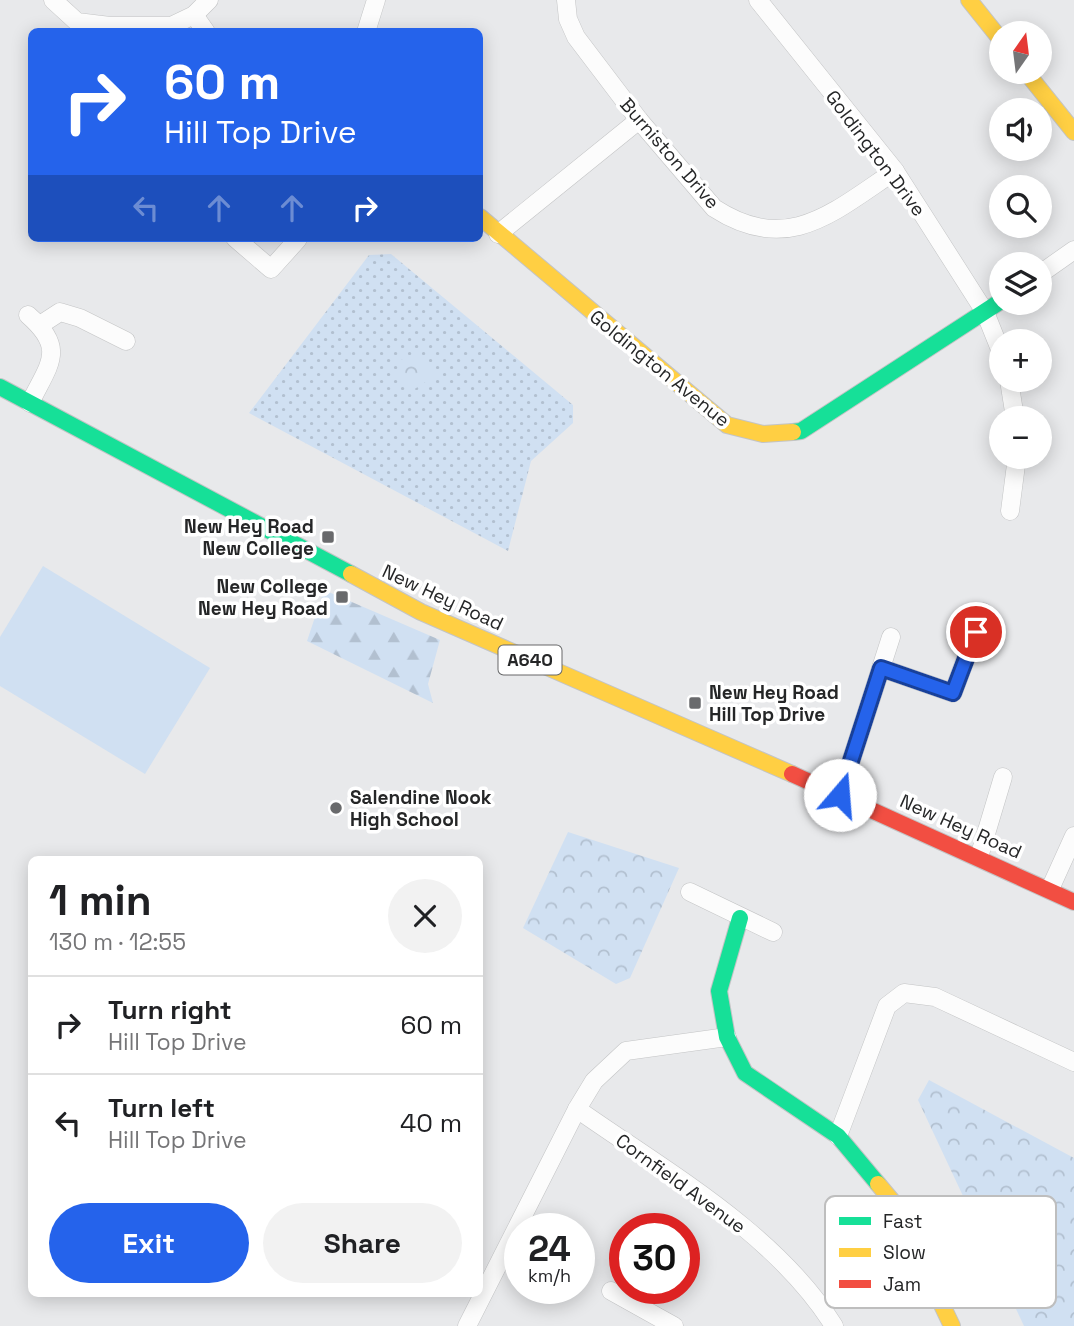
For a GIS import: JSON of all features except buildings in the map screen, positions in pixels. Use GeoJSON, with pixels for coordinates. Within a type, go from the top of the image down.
{"type":"FeatureCollection","features":[{"type":"Feature","properties":{"kind":"main road"},"geometry":{"type":"LineString","coordinates":[[969,0],[989,25]]}},
{"type":"Feature","properties":{"kind":"main road"},"geometry":{"type":"LineString","coordinates":[[1036,84],[1074,132]]}},
{"type":"Feature","properties":{"kind":"main road","name":"Goldington Avenue"},"geometry":{"type":"LineString","coordinates":[[483,220],[727,425],[748,434],[765,436],[801,431],[901,363],[989,309]]}},
{"type":"Feature","properties":{"kind":"main road","name":"New Hey Road"},"geometry":{"type":"LineString","coordinates":[[0,387],[421,612],[840,795],[1074,902]]}},
{"type":"Feature","properties":{"kind":"main road"},"geometry":{"type":"LineString","coordinates":[[740,918],[719,991],[727,1037],[745,1073],[838,1136],[888,1196]]}},
{"type":"Feature","properties":{"kind":"main road"},"geometry":{"type":"LineString","coordinates":[[943,1308],[952,1326]]}},
{"type":"Feature","properties":{"kind":"street"},"geometry":{"type":"LineString","coordinates":[[53,0],[76,22],[92,26],[171,26],[194,15],[209,0]]}},
{"type":"Feature","properties":{"kind":"street"},"geometry":{"type":"LineString","coordinates":[[367,28],[376,0]]}},
{"type":"Feature","properties":{"kind":"street","name":"Burniston Drive"},"geometry":{"type":"LineString","coordinates":[[566,0],[568,19],[576,37],[639,120],[714,208],[743,224],[767,230],[789,230],[820,220],[895,171]]}},
{"type":"Feature","properties":{"kind":"street","name":"Goldington Drive"},"geometry":{"type":"LineString","coordinates":[[758,0],[895,171],[985,312],[992,329]]}},
{"type":"Feature","properties":{"kind":"street"},"geometry":{"type":"LineString","coordinates":[[194,15],[203,28]]}},
{"type":"Feature","properties":{"kind":"street"},"geometry":{"type":"LineString","coordinates":[[498,234],[639,120]]}},
{"type":"Feature","properties":{"kind":"street"},"geometry":{"type":"LineString","coordinates":[[239,242],[271,269],[295,242]]}},
{"type":"Feature","properties":{"kind":"street"},"geometry":{"type":"LineString","coordinates":[[1052,266],[1074,250]]}},
{"type":"Feature","properties":{"kind":"street"},"geometry":{"type":"LineString","coordinates":[[30,403],[53,355],[47,331],[34,320],[60,312],[80,318],[126,341]]}},
{"type":"Feature","properties":{"kind":"street"},"geometry":{"type":"LineString","coordinates":[[1010,511],[1015,469]]}},
{"type":"Feature","properties":{"kind":"street"},"geometry":{"type":"LineString","coordinates":[[881,668],[953,693],[984,612]]}},
{"type":"Feature","properties":{"kind":"street"},"geometry":{"type":"LineString","coordinates":[[840,795],[891,637]]}},
{"type":"Feature","properties":{"kind":"street"},"geometry":{"type":"LineString","coordinates":[[979,858],[1003,778]]}},
{"type":"Feature","properties":{"kind":"street"},"geometry":{"type":"LineString","coordinates":[[1050,889],[1074,836]]}},
{"type":"Feature","properties":{"kind":"street"},"geometry":{"type":"LineString","coordinates":[[690,892],[774,932]]}},
{"type":"Feature","properties":{"kind":"street"},"geometry":{"type":"LineString","coordinates":[[838,1136],[887,1006],[904,993],[935,997],[1074,1062]]}},
{"type":"Feature","properties":{"kind":"street"},"geometry":{"type":"LineString","coordinates":[[483,1294],[577,1109],[594,1082],[626,1051],[727,1037]]}},
{"type":"Feature","properties":{"kind":"street","name":"Cornfield Avenue"},"geometry":{"type":"LineString","coordinates":[[577,1109],[748,1230],[816,1296],[834,1326]]}},
{"type":"Feature","properties":{"kind":"street"},"geometry":{"type":"LineString","coordinates":[[467,1326],[482,1297]]}},
{"type":"Feature","properties":{"kind":"street"},"geometry":{"type":"LineString","coordinates":[[634,1304],[674,1326]]}},
{"type":"Feature","properties":{"kind":"green space"},"geometry":{"type":"Polygon","coordinates":[[[391,254],[573,405],[573,423],[531,461],[508,551],[249,413],[369,255],[391,254]]]}},
{"type":"Feature","properties":{"kind":"green space"},"geometry":{"type":"Polygon","coordinates":[[[418,356],[435,376],[413,390],[398,375],[398,360],[418,356]]]}},
{"type":"Feature","properties":{"kind":"green space"},"geometry":{"type":"Polygon","coordinates":[[[43,566],[210,668],[145,774],[0,686],[0,637],[43,566]]]}},
{"type":"Feature","properties":{"kind":"green space"},"geometry":{"type":"Polygon","coordinates":[[[324,590],[440,640],[428,684],[433,703],[307,641],[324,590]]]}},
{"type":"Feature","properties":{"kind":"green space"},"geometry":{"type":"Polygon","coordinates":[[[568,832],[679,868],[630,978],[616,984],[523,928],[568,832]]]}},
{"type":"Feature","properties":{"kind":"green space"},"geometry":{"type":"Polygon","coordinates":[[[929,1080],[1074,1158],[1074,1326],[1024,1326],[1016,1308],[1056,1308],[1056,1196],[963,1196],[918,1100],[929,1080]]]}},
{"type":"Feature","properties":{"kind":"traffic: fast"},"geometry":{"type":"LineString","coordinates":[[793,432],[801,431],[989,309]]}},
{"type":"Feature","properties":{"kind":"traffic: fast"},"geometry":{"type":"LineString","coordinates":[[0,387],[351,574]]}},
{"type":"Feature","properties":{"kind":"traffic: fast"},"geometry":{"type":"LineString","coordinates":[[740,918],[719,991],[727,1037],[745,1073],[838,1136],[878,1184]]}},
{"type":"Feature","properties":{"kind":"traffic: slow"},"geometry":{"type":"LineString","coordinates":[[969,0],[989,25]]}},
{"type":"Feature","properties":{"kind":"traffic: slow"},"geometry":{"type":"LineString","coordinates":[[1036,84],[1074,132]]}},
{"type":"Feature","properties":{"kind":"traffic: slow"},"geometry":{"type":"LineString","coordinates":[[483,220],[727,425],[763,434],[793,432]]}},
{"type":"Feature","properties":{"kind":"traffic: slow"},"geometry":{"type":"LineString","coordinates":[[351,574],[421,612],[792,774]]}},
{"type":"Feature","properties":{"kind":"traffic: slow"},"geometry":{"type":"LineString","coordinates":[[878,1184],[888,1196]]}},
{"type":"Feature","properties":{"kind":"traffic: slow"},"geometry":{"type":"LineString","coordinates":[[943,1308],[952,1326]]}},
{"type":"Feature","properties":{"kind":"traffic: jam"},"geometry":{"type":"LineString","coordinates":[[792,774],[1074,902]]}},
{"type":"Feature","properties":{"kind":"place","name":"New Hey Road New College"},"geometry":{"type":"Point","coordinates":[328,537]}},
{"type":"Feature","properties":{"kind":"place","name":"New College New Hey Road"},"geometry":{"type":"Point","coordinates":[342,597]}},
{"type":"Feature","properties":{"kind":"place","name":"New Hey Road Hill Top Drive"},"geometry":{"type":"Point","coordinates":[695,703]}},
{"type":"Feature","properties":{"kind":"place","name":"Salendine Nook High School"},"geometry":{"type":"Point","coordinates":[336,808]}},
{"type":"Feature","properties":{"kind":"route"},"geometry":{"type":"LineString","coordinates":[[840,795],[881,668],[953,693],[976,632]]}}]}
